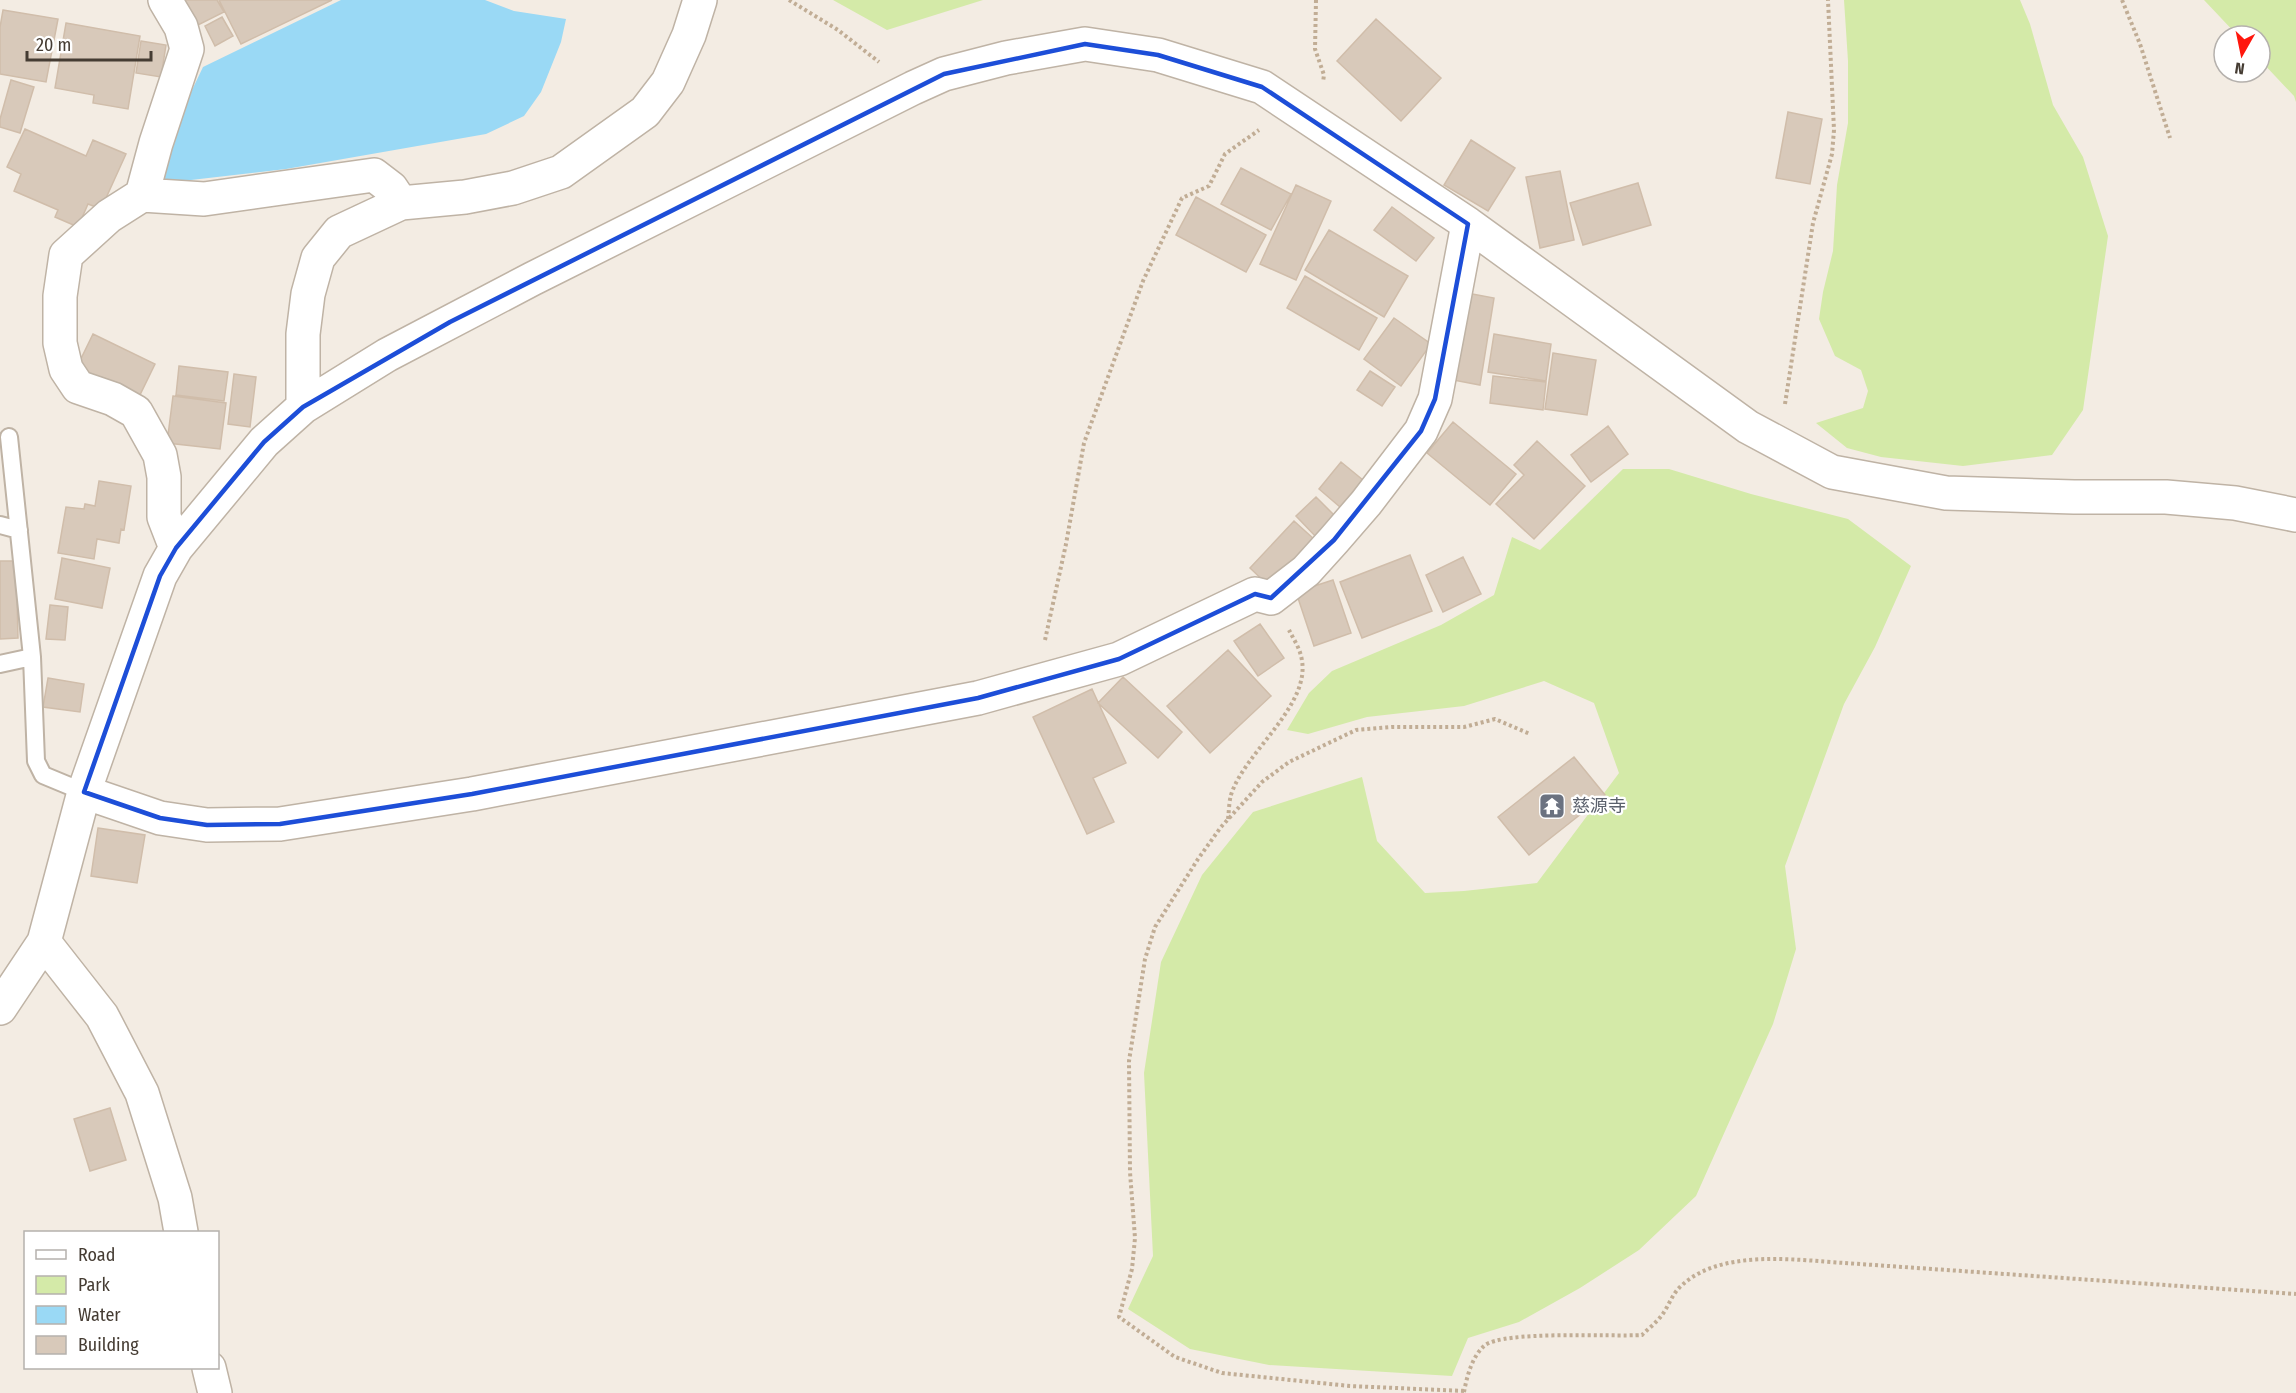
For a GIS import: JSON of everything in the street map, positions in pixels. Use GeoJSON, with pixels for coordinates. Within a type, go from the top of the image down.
{"type":"FeatureCollection","features":[{"type":"Feature","properties":{"kind":"street"},"geometry":{"type":"LineString","coordinates":[[142,195],[156,143],[187,49],[181,27],[165,0]]}},
{"type":"Feature","properties":{"kind":"street"},"geometry":{"type":"LineString","coordinates":[[303,407],[303,334],[308,294],[318,258],[339,232],[401,202],[465,197],[513,188],[561,172],[645,112],[668,82],[689,35],[700,0]]}},
{"type":"Feature","properties":{"kind":"street"},"geometry":{"type":"LineString","coordinates":[[0,1008],[44,942],[84,792],[156,586],[176,548],[264,442],[303,407],[397,350],[690,199],[913,88],[944,74],[1006,58],[1085,44],[1158,55],[1262,87],[1468,224],[1748,427],[1832,472],[1946,493],[2166,498],[2235,503],[2296,514]]}},
{"type":"Feature","properties":{"kind":"street"},"geometry":{"type":"LineString","coordinates":[[176,548],[164,517],[164,477],[160,455],[136,412],[113,399],[78,387],[66,369],[60,343],[60,296],[66,255],[109,216],[142,195],[204,199],[374,175],[391,188],[401,202]]}},
{"type":"Feature","properties":{"kind":"street"},"geometry":{"type":"LineString","coordinates":[[84,792],[160,818],[207,825],[280,824],[574,776],[978,698],[1119,659],[1255,594],[1271,598],[1306,571],[1366,502],[1421,431],[1435,399],[1468,224]]}},
{"type":"Feature","properties":{"kind":"street"},"geometry":{"type":"LineString","coordinates":[[44,942],[102,1016],[142,1093],[175,1198],[181,1231]]}},
{"type":"Feature","properties":{"kind":"street"},"geometry":{"type":"LineString","coordinates":[[209,1369],[215,1393]]}},
{"type":"Feature","properties":{"kind":"lane"},"geometry":{"type":"LineString","coordinates":[[9,437],[32,657],[36,761],[43,775],[84,792]]}},
{"type":"Feature","properties":{"kind":"lane"},"geometry":{"type":"LineString","coordinates":[[0,525],[19,530]]}},
{"type":"Feature","properties":{"kind":"lane"},"geometry":{"type":"LineString","coordinates":[[0,664],[32,657]]}},
{"type":"Feature","properties":{"kind":"path"},"geometry":{"type":"LineString","coordinates":[[789,0],[838,30],[913,88]]}},
{"type":"Feature","properties":{"kind":"path"},"geometry":{"type":"LineString","coordinates":[[1026,684],[1042,652],[1066,544],[1084,442],[1143,281],[1182,198],[1209,186],[1225,154],[1262,128],[1300,112],[1320,96],[1324,75],[1315,49],[1316,0]]}},
{"type":"Feature","properties":{"kind":"path"},"geometry":{"type":"LineString","coordinates":[[1779,443],[1813,223],[1832,154],[1834,130],[1828,0]]}},
{"type":"Feature","properties":{"kind":"path"},"geometry":{"type":"LineString","coordinates":[[2122,0],[2140,44],[2170,138]]}},
{"type":"Feature","properties":{"kind":"path"},"geometry":{"type":"LineString","coordinates":[[1228,820],[1231,795],[1258,748],[1284,716],[1295,698],[1301,680],[1302,657],[1271,598]]}},
{"type":"Feature","properties":{"kind":"path"},"geometry":{"type":"LineString","coordinates":[[1530,734],[1496,719],[1464,727],[1392,727],[1356,730],[1289,762],[1262,782],[1221,827],[1198,859],[1155,927],[1145,959],[1129,1061],[1130,1172],[1135,1238],[1132,1269],[1119,1317],[1175,1357],[1222,1373],[1350,1386],[1464,1392],[1474,1359],[1486,1344],[1529,1335],[1614,1337],[1642,1335],[1662,1316],[1678,1288],[1697,1275],[1727,1263],[1775,1259],[2296,1294]]}},
{"type":"Feature","properties":{"kind":"highlighted area"},"geometry":{"type":"Polygon","coordinates":[[[1085,44],[1158,55],[1262,87],[1468,224],[1435,399],[1421,431],[1334,540],[1271,598],[1255,594],[1119,659],[978,698],[472,794],[280,824],[207,825],[160,818],[84,792],[160,576],[176,548],[264,442],[303,407],[450,322],[944,74],[1085,44]]]}},
{"type":"Feature","properties":{"kind":"green space"},"geometry":{"type":"Polygon","coordinates":[[[833,0],[983,0],[887,30],[833,0]]]}},
{"type":"Feature","properties":{"kind":"green space"},"geometry":{"type":"Polygon","coordinates":[[[1844,0],[2020,0],[2030,24],[2053,105],[2083,157],[2108,236],[2083,410],[2052,455],[1963,466],[1881,457],[1847,448],[1816,423],[1863,408],[1868,391],[1861,370],[1835,356],[1819,319],[1833,251],[1837,185],[1848,123],[1848,61],[1844,0]]]}},
{"type":"Feature","properties":{"kind":"green space"},"geometry":{"type":"Polygon","coordinates":[[[2204,0],[2296,0],[2296,102],[2294,96],[2272,73],[2272,24],[2227,24],[2204,0]]]}},
{"type":"Feature","properties":{"kind":"green space"},"geometry":{"type":"Polygon","coordinates":[[[1623,469],[1669,469],[1751,494],[1848,519],[1911,566],[1875,647],[1844,704],[1785,866],[1796,949],[1773,1024],[1696,1196],[1639,1250],[1580,1288],[1519,1322],[1468,1338],[1452,1376],[1269,1365],[1190,1349],[1128,1309],[1153,1256],[1144,1073],[1161,962],[1202,875],[1253,812],[1362,777],[1377,841],[1425,893],[1537,883],[1619,773],[1594,703],[1544,681],[1464,706],[1367,717],[1308,734],[1287,730],[1309,693],[1332,671],[1441,625],[1494,595],[1512,537],[1540,550],[1623,469]]]}},
{"type":"Feature","properties":{"kind":"water"},"geometry":{"type":"Polygon","coordinates":[[[341,0],[485,0],[514,11],[566,19],[561,42],[541,92],[524,116],[486,134],[286,169],[191,180],[163,180],[183,109],[203,67],[341,0]]]}},
{"type":"Feature","properties":{"kind":"building"},"geometry":{"type":"Polygon","coordinates":[[[179,0],[217,0],[224,12],[194,27],[179,0]]]}},
{"type":"Feature","properties":{"kind":"building"},"geometry":{"type":"Polygon","coordinates":[[[219,0],[332,0],[241,44],[219,0]]]}},
{"type":"Feature","properties":{"kind":"building"},"geometry":{"type":"Polygon","coordinates":[[[3,10],[58,19],[46,82],[0,74],[0,27],[3,10]]]}},
{"type":"Feature","properties":{"kind":"building"},"geometry":{"type":"Polygon","coordinates":[[[222,17],[233,36],[215,46],[205,26],[222,17]]]}},
{"type":"Feature","properties":{"kind":"building"},"geometry":{"type":"Polygon","coordinates":[[[1376,19],[1441,78],[1401,121],[1337,61],[1376,19]]]}},
{"type":"Feature","properties":{"kind":"building"},"geometry":{"type":"Polygon","coordinates":[[[66,23],[140,36],[128,109],[93,103],[94,95],[55,88],[66,23]]]}},
{"type":"Feature","properties":{"kind":"building"},"geometry":{"type":"Polygon","coordinates":[[[141,41],[166,45],[161,77],[136,73],[141,41]]]}},
{"type":"Feature","properties":{"kind":"building"},"geometry":{"type":"Polygon","coordinates":[[[11,80],[34,87],[20,133],[0,127],[0,119],[11,80]]]}},
{"type":"Feature","properties":{"kind":"building"},"geometry":{"type":"Polygon","coordinates":[[[1788,112],[1822,119],[1810,184],[1776,178],[1788,112]]]}},
{"type":"Feature","properties":{"kind":"building"},"geometry":{"type":"Polygon","coordinates":[[[25,129],[86,156],[93,140],[126,154],[101,209],[88,204],[78,227],[55,217],[58,210],[14,191],[21,174],[7,167],[25,129]]]}},
{"type":"Feature","properties":{"kind":"building"},"geometry":{"type":"Polygon","coordinates":[[[1471,140],[1515,168],[1488,211],[1444,185],[1471,140]]]}},
{"type":"Feature","properties":{"kind":"building"},"geometry":{"type":"Polygon","coordinates":[[[1241,168],[1291,194],[1271,230],[1221,204],[1241,168]]]}},
{"type":"Feature","properties":{"kind":"building"},"geometry":{"type":"Polygon","coordinates":[[[1560,171],[1574,240],[1540,248],[1526,177],[1560,171]]]}},
{"type":"Feature","properties":{"kind":"building"},"geometry":{"type":"Polygon","coordinates":[[[1638,183],[1651,225],[1583,245],[1570,203],[1638,183]]]}},
{"type":"Feature","properties":{"kind":"building"},"geometry":{"type":"Polygon","coordinates":[[[1296,185],[1331,201],[1296,280],[1260,264],[1296,185]]]}},
{"type":"Feature","properties":{"kind":"building"},"geometry":{"type":"Polygon","coordinates":[[[1196,197],[1266,235],[1246,272],[1176,235],[1196,197]]]}},
{"type":"Feature","properties":{"kind":"building"},"geometry":{"type":"Polygon","coordinates":[[[1392,207],[1434,238],[1416,261],[1374,230],[1392,207]]]}},
{"type":"Feature","properties":{"kind":"building"},"geometry":{"type":"Polygon","coordinates":[[[1329,230],[1408,276],[1384,317],[1305,270],[1329,230]]]}},
{"type":"Feature","properties":{"kind":"building"},"geometry":{"type":"Polygon","coordinates":[[[1305,276],[1377,318],[1359,350],[1287,308],[1305,276]]]}},
{"type":"Feature","properties":{"kind":"building"},"geometry":{"type":"Polygon","coordinates":[[[1467,293],[1494,298],[1480,385],[1453,380],[1467,293]]]}},
{"type":"Feature","properties":{"kind":"building"},"geometry":{"type":"Polygon","coordinates":[[[1394,318],[1431,344],[1401,386],[1364,359],[1394,318]]]}},
{"type":"Feature","properties":{"kind":"building"},"geometry":{"type":"Polygon","coordinates":[[[93,334],[155,364],[137,401],[75,371],[93,334]]]}},
{"type":"Feature","properties":{"kind":"building"},"geometry":{"type":"Polygon","coordinates":[[[1494,334],[1551,344],[1546,381],[1488,372],[1494,334]]]}},
{"type":"Feature","properties":{"kind":"building"},"geometry":{"type":"Polygon","coordinates":[[[1553,353],[1596,360],[1587,415],[1545,409],[1553,353]]]}},
{"type":"Feature","properties":{"kind":"building"},"geometry":{"type":"Polygon","coordinates":[[[179,366],[228,372],[224,401],[176,395],[179,366]]]}},
{"type":"Feature","properties":{"kind":"building"},"geometry":{"type":"Polygon","coordinates":[[[1370,371],[1395,387],[1382,406],[1357,390],[1370,371]]]}},
{"type":"Feature","properties":{"kind":"building"},"geometry":{"type":"Polygon","coordinates":[[[234,374],[256,377],[250,427],[228,424],[234,374]]]}},
{"type":"Feature","properties":{"kind":"building"},"geometry":{"type":"Polygon","coordinates":[[[1493,376],[1546,382],[1543,410],[1490,403],[1493,376]]]}},
{"type":"Feature","properties":{"kind":"building"},"geometry":{"type":"Polygon","coordinates":[[[173,396],[226,403],[220,449],[167,443],[173,396]]]}},
{"type":"Feature","properties":{"kind":"building"},"geometry":{"type":"Polygon","coordinates":[[[1453,422],[1516,474],[1490,505],[1427,453],[1453,422]]]}},
{"type":"Feature","properties":{"kind":"building"},"geometry":{"type":"Polygon","coordinates":[[[1608,426],[1628,454],[1591,482],[1571,455],[1608,426]]]}},
{"type":"Feature","properties":{"kind":"building"},"geometry":{"type":"Polygon","coordinates":[[[1537,441],[1585,486],[1534,539],[1496,504],[1524,475],[1514,465],[1537,441]]]}},
{"type":"Feature","properties":{"kind":"building"},"geometry":{"type":"Polygon","coordinates":[[[1341,462],[1363,480],[1340,507],[1319,489],[1341,462]]]}},
{"type":"Feature","properties":{"kind":"building"},"geometry":{"type":"Polygon","coordinates":[[[99,481],[131,486],[124,530],[121,529],[119,543],[97,539],[94,559],[58,553],[66,507],[84,509],[85,504],[95,506],[99,481]]]}},
{"type":"Feature","properties":{"kind":"building"},"geometry":{"type":"Polygon","coordinates":[[[1316,497],[1338,519],[1318,539],[1296,516],[1316,497]]]}},
{"type":"Feature","properties":{"kind":"building"},"geometry":{"type":"Polygon","coordinates":[[[1294,521],[1315,540],[1270,587],[1250,568],[1294,521]]]}},
{"type":"Feature","properties":{"kind":"building"},"geometry":{"type":"Polygon","coordinates":[[[1410,555],[1432,611],[1362,638],[1340,582],[1410,555]]]}},
{"type":"Feature","properties":{"kind":"building"},"geometry":{"type":"Polygon","coordinates":[[[1463,557],[1481,594],[1443,612],[1426,575],[1463,557]]]}},
{"type":"Feature","properties":{"kind":"building"},"geometry":{"type":"Polygon","coordinates":[[[62,558],[110,568],[102,608],[55,599],[62,558]]]}},
{"type":"Feature","properties":{"kind":"building"},"geometry":{"type":"Polygon","coordinates":[[[0,561],[16,561],[18,638],[0,639],[0,561]]]}},
{"type":"Feature","properties":{"kind":"building"},"geometry":{"type":"Polygon","coordinates":[[[1333,580],[1351,633],[1314,646],[1296,592],[1333,580]]]}},
{"type":"Feature","properties":{"kind":"building"},"geometry":{"type":"Polygon","coordinates":[[[50,605],[68,607],[65,640],[46,639],[50,605]]]}},
{"type":"Feature","properties":{"kind":"building"},"geometry":{"type":"Polygon","coordinates":[[[1260,624],[1284,658],[1258,676],[1234,641],[1260,624]]]}},
{"type":"Feature","properties":{"kind":"building"},"geometry":{"type":"Polygon","coordinates":[[[1228,650],[1271,696],[1210,753],[1167,706],[1228,650]]]}},
{"type":"Feature","properties":{"kind":"building"},"geometry":{"type":"Polygon","coordinates":[[[1123,677],[1182,732],[1158,758],[1098,703],[1123,677]]]}},
{"type":"Feature","properties":{"kind":"building"},"geometry":{"type":"Polygon","coordinates":[[[48,678],[84,684],[80,712],[43,707],[48,678]]]}},
{"type":"Feature","properties":{"kind":"building"},"geometry":{"type":"Polygon","coordinates":[[[1092,689],[1126,763],[1093,778],[1114,822],[1087,834],[1033,717],[1092,689]]]}},
{"type":"Feature","properties":{"kind":"building","name":"慈源寺"},"geometry":{"type":"Polygon","coordinates":[[[1574,757],[1605,795],[1529,855],[1498,817],[1574,757]]]}},
{"type":"Feature","properties":{"kind":"building"},"geometry":{"type":"Polygon","coordinates":[[[98,828],[145,835],[137,883],[91,876],[98,828]]]}},
{"type":"Feature","properties":{"kind":"building"},"geometry":{"type":"Polygon","coordinates":[[[110,1108],[126,1160],[90,1171],[74,1119],[110,1108]]]}},
{"type":"Feature","properties":{"kind":"place","name":"慈源寺"},"geometry":{"type":"Point","coordinates":[1552,806]}}]}
